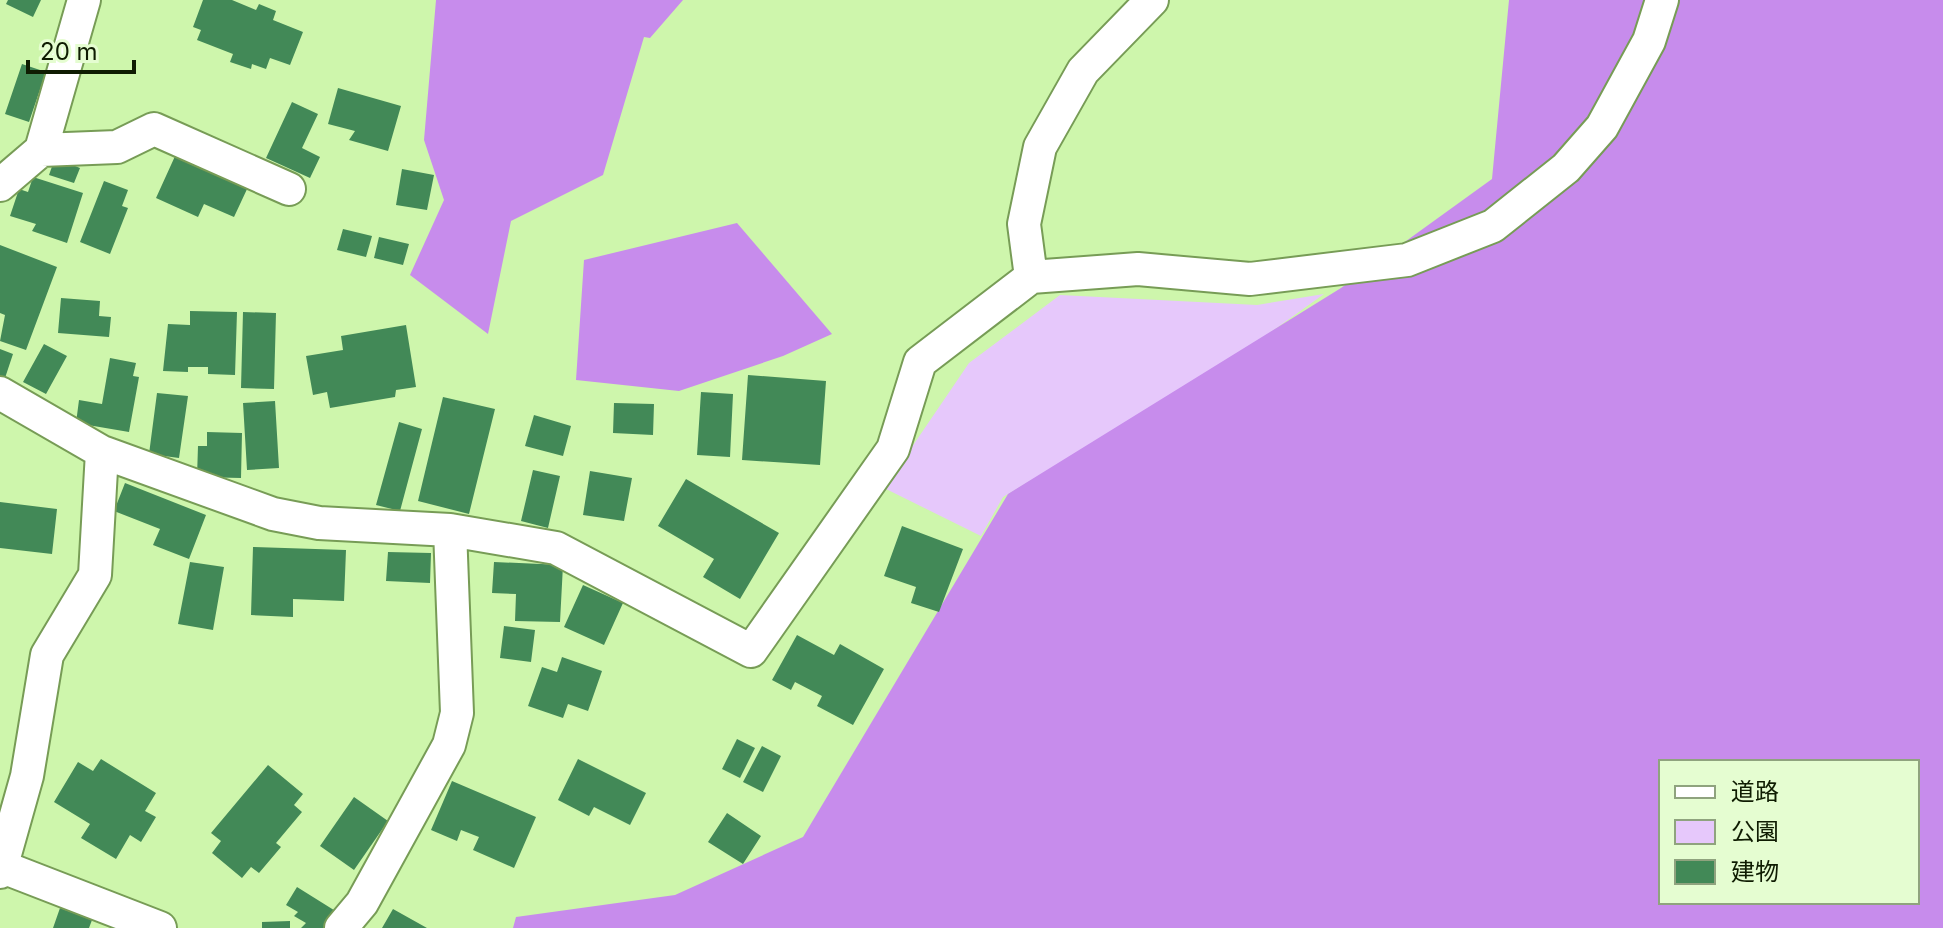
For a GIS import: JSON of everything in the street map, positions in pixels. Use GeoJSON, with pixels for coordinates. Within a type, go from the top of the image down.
{"type":"FeatureCollection","features":[{"type":"Feature","properties":{"kind":"street"},"geometry":{"type":"LineString","coordinates":[[0,185],[41,150],[84,0]]}},
{"type":"Feature","properties":{"kind":"street"},"geometry":{"type":"LineString","coordinates":[[1031,277],[1024,224],[1040,147],[1083,71],[1152,0]]}},
{"type":"Feature","properties":{"kind":"street"},"geometry":{"type":"LineString","coordinates":[[0,393],[102,452],[273,514],[319,523],[450,530],[556,548],[751,651],[893,449],[920,362],[1031,277],[1138,269],[1250,279],[1407,260],[1493,226],[1566,168],[1602,127],[1649,41],[1662,0]]}},
{"type":"Feature","properties":{"kind":"street"},"geometry":{"type":"LineString","coordinates":[[41,150],[117,147],[154,129],[289,189]]}},
{"type":"Feature","properties":{"kind":"street"},"geometry":{"type":"LineString","coordinates":[[102,452],[95,575],[47,655],[27,776],[1,868],[160,928]]}},
{"type":"Feature","properties":{"kind":"street"},"geometry":{"type":"LineString","coordinates":[[341,928],[362,903],[449,745],[457,713],[450,530]]}},
{"type":"Feature","properties":{"kind":"green space"},"geometry":{"type":"Polygon","coordinates":[[[1324,294],[1214,373],[1003,497],[981,536],[884,488],[969,363],[1060,295],[1257,305],[1324,294]]]}},
{"type":"Feature","properties":{"kind":"shaded area"},"geometry":{"type":"Polygon","coordinates":[[[436,0],[683,0],[650,38],[644,37],[603,175],[511,221],[488,334],[410,275],[444,200],[424,140],[436,0]]]}},
{"type":"Feature","properties":{"kind":"shaded area"},"geometry":{"type":"Polygon","coordinates":[[[1509,0],[1943,0],[1943,928],[513,928],[516,917],[675,895],[803,837],[1008,494],[1341,288],[1492,179],[1509,0]]]}},
{"type":"Feature","properties":{"kind":"shaded area"},"geometry":{"type":"Polygon","coordinates":[[[737,223],[832,334],[783,356],[679,391],[576,380],[584,260],[737,223]]]}},
{"type":"Feature","properties":{"kind":"building"},"geometry":{"type":"Polygon","coordinates":[[[8,0],[41,0],[33,17],[6,4],[8,0]]]}},
{"type":"Feature","properties":{"kind":"building"},"geometry":{"type":"Polygon","coordinates":[[[203,0],[232,0],[256,10],[259,4],[276,11],[273,20],[303,32],[290,65],[270,58],[266,69],[252,64],[251,69],[230,62],[233,54],[197,40],[201,30],[193,27],[203,0]]]}},
{"type":"Feature","properties":{"kind":"building"},"geometry":{"type":"Polygon","coordinates":[[[22,64],[46,72],[29,122],[5,114],[22,64]]]}},
{"type":"Feature","properties":{"kind":"building"},"geometry":{"type":"Polygon","coordinates":[[[338,88],[401,106],[388,151],[349,140],[355,131],[328,124],[338,88]]]}},
{"type":"Feature","properties":{"kind":"building"},"geometry":{"type":"Polygon","coordinates":[[[292,102],[318,114],[302,148],[320,157],[310,178],[266,158],[292,102]]]}},
{"type":"Feature","properties":{"kind":"building"},"geometry":{"type":"Polygon","coordinates":[[[176,154],[248,187],[234,217],[204,204],[198,217],[156,198],[176,154]]]}},
{"type":"Feature","properties":{"kind":"building"},"geometry":{"type":"Polygon","coordinates":[[[55,158],[80,168],[74,183],[49,175],[55,158]]]}},
{"type":"Feature","properties":{"kind":"building"},"geometry":{"type":"Polygon","coordinates":[[[402,169],[434,175],[427,210],[396,205],[402,169]]]}},
{"type":"Feature","properties":{"kind":"building"},"geometry":{"type":"Polygon","coordinates":[[[33,177],[83,193],[67,243],[32,231],[36,224],[10,216],[19,189],[28,192],[33,177]]]}},
{"type":"Feature","properties":{"kind":"building"},"geometry":{"type":"Polygon","coordinates":[[[104,181],[128,190],[122,206],[128,208],[110,254],[80,242],[104,181]]]}},
{"type":"Feature","properties":{"kind":"building"},"geometry":{"type":"Polygon","coordinates":[[[343,229],[372,236],[366,257],[337,250],[343,229]]]}},
{"type":"Feature","properties":{"kind":"building"},"geometry":{"type":"Polygon","coordinates":[[[379,237],[409,244],[403,265],[374,258],[379,237]]]}},
{"type":"Feature","properties":{"kind":"building"},"geometry":{"type":"Polygon","coordinates":[[[0,245],[57,267],[26,350],[0,341],[5,315],[0,313],[0,245]]]}},
{"type":"Feature","properties":{"kind":"building"},"geometry":{"type":"Polygon","coordinates":[[[61,298],[100,301],[99,316],[111,317],[109,337],[58,333],[61,298]]]}},
{"type":"Feature","properties":{"kind":"building"},"geometry":{"type":"Polygon","coordinates":[[[190,311],[237,312],[235,375],[208,374],[208,367],[188,367],[188,372],[163,371],[168,324],[190,325],[190,311]]]}},
{"type":"Feature","properties":{"kind":"building"},"geometry":{"type":"Polygon","coordinates":[[[243,312],[276,313],[274,389],[241,388],[243,312]]]}},
{"type":"Feature","properties":{"kind":"building"},"geometry":{"type":"Polygon","coordinates":[[[406,325],[416,387],[396,390],[395,397],[330,408],[327,392],[313,395],[306,356],[343,350],[341,336],[406,325]]]}},
{"type":"Feature","properties":{"kind":"building"},"geometry":{"type":"Polygon","coordinates":[[[44,344],[67,356],[46,394],[23,382],[44,344]]]}},
{"type":"Feature","properties":{"kind":"building"},"geometry":{"type":"Polygon","coordinates":[[[0,349],[13,354],[4,381],[0,379],[0,349]]]}},
{"type":"Feature","properties":{"kind":"building"},"geometry":{"type":"Polygon","coordinates":[[[110,358],[136,363],[133,376],[139,377],[129,432],[76,423],[79,400],[102,404],[110,358]]]}},
{"type":"Feature","properties":{"kind":"building"},"geometry":{"type":"Polygon","coordinates":[[[748,375],[826,381],[820,465],[742,460],[748,375]]]}},
{"type":"Feature","properties":{"kind":"building"},"geometry":{"type":"Polygon","coordinates":[[[701,392],[733,394],[730,457],[697,455],[701,392]]]}},
{"type":"Feature","properties":{"kind":"building"},"geometry":{"type":"Polygon","coordinates":[[[157,393],[188,396],[179,458],[149,454],[157,393]]]}},
{"type":"Feature","properties":{"kind":"building"},"geometry":{"type":"Polygon","coordinates":[[[443,397],[495,409],[469,514],[418,501],[443,397]]]}},
{"type":"Feature","properties":{"kind":"building"},"geometry":{"type":"Polygon","coordinates":[[[275,401],[279,468],[247,470],[243,403],[275,401]]]}},
{"type":"Feature","properties":{"kind":"building"},"geometry":{"type":"Polygon","coordinates":[[[614,403],[654,404],[653,435],[613,433],[614,403]]]}},
{"type":"Feature","properties":{"kind":"building"},"geometry":{"type":"Polygon","coordinates":[[[534,415],[571,426],[563,456],[525,446],[534,415]]]}},
{"type":"Feature","properties":{"kind":"building"},"geometry":{"type":"Polygon","coordinates":[[[399,422],[422,429],[400,511],[376,505],[399,422]]]}},
{"type":"Feature","properties":{"kind":"building"},"geometry":{"type":"Polygon","coordinates":[[[207,432],[242,433],[241,478],[197,477],[198,446],[207,446],[207,432]]]}},
{"type":"Feature","properties":{"kind":"building"},"geometry":{"type":"Polygon","coordinates":[[[533,470],[560,476],[548,528],[521,521],[533,470]]]}},
{"type":"Feature","properties":{"kind":"building"},"geometry":{"type":"Polygon","coordinates":[[[590,471],[632,478],[624,521],[583,515],[590,471]]]}},
{"type":"Feature","properties":{"kind":"building"},"geometry":{"type":"Polygon","coordinates":[[[686,479],[779,533],[740,599],[703,577],[714,559],[658,526],[686,479]]]}},
{"type":"Feature","properties":{"kind":"building"},"geometry":{"type":"Polygon","coordinates":[[[125,483],[206,515],[189,559],[153,545],[160,529],[114,511],[125,483]]]}},
{"type":"Feature","properties":{"kind":"building"},"geometry":{"type":"Polygon","coordinates":[[[0,502],[57,509],[52,554],[0,548],[0,502]]]}},
{"type":"Feature","properties":{"kind":"building"},"geometry":{"type":"Polygon","coordinates":[[[902,526],[963,549],[939,612],[911,603],[916,587],[884,576],[902,526]]]}},
{"type":"Feature","properties":{"kind":"building"},"geometry":{"type":"Polygon","coordinates":[[[253,547],[346,550],[344,601],[293,599],[293,617],[251,615],[253,547]]]}},
{"type":"Feature","properties":{"kind":"building"},"geometry":{"type":"Polygon","coordinates":[[[388,552],[431,553],[430,583],[386,581],[388,552]]]}},
{"type":"Feature","properties":{"kind":"building"},"geometry":{"type":"Polygon","coordinates":[[[190,562],[224,567],[213,630],[178,624],[190,562]]]}},
{"type":"Feature","properties":{"kind":"building"},"geometry":{"type":"Polygon","coordinates":[[[494,562],[563,565],[560,622],[515,621],[516,594],[492,593],[494,562]]]}},
{"type":"Feature","properties":{"kind":"building"},"geometry":{"type":"Polygon","coordinates":[[[583,585],[623,603],[604,645],[564,627],[583,585]]]}},
{"type":"Feature","properties":{"kind":"building"},"geometry":{"type":"Polygon","coordinates":[[[504,626],[535,630],[531,662],[500,658],[504,626]]]}},
{"type":"Feature","properties":{"kind":"building"},"geometry":{"type":"Polygon","coordinates":[[[797,635],[834,655],[840,644],[884,669],[853,725],[817,706],[822,696],[795,682],[791,690],[772,680],[797,635]]]}},
{"type":"Feature","properties":{"kind":"building"},"geometry":{"type":"Polygon","coordinates":[[[562,657],[602,671],[588,711],[568,704],[563,718],[528,706],[542,667],[557,672],[562,657]]]}},
{"type":"Feature","properties":{"kind":"building"},"geometry":{"type":"Polygon","coordinates":[[[737,739],[755,748],[740,778],[722,769],[737,739]]]}},
{"type":"Feature","properties":{"kind":"building"},"geometry":{"type":"Polygon","coordinates":[[[762,746],[781,756],[763,792],[743,782],[762,746]]]}},
{"type":"Feature","properties":{"kind":"building"},"geometry":{"type":"Polygon","coordinates":[[[101,759],[156,793],[145,811],[156,817],[141,842],[130,835],[116,859],[81,838],[90,824],[54,802],[78,762],[93,771],[101,759]]]}},
{"type":"Feature","properties":{"kind":"building"},"geometry":{"type":"Polygon","coordinates":[[[578,759],[646,793],[630,825],[594,807],[589,816],[558,800],[578,759]]]}},
{"type":"Feature","properties":{"kind":"building"},"geometry":{"type":"Polygon","coordinates":[[[268,765],[303,794],[294,805],[302,812],[276,843],[281,847],[259,873],[251,867],[242,878],[212,853],[221,841],[211,833],[268,765]]]}},
{"type":"Feature","properties":{"kind":"building"},"geometry":{"type":"Polygon","coordinates":[[[452,781],[536,817],[514,868],[473,850],[479,837],[461,830],[457,841],[431,830],[452,781]]]}},
{"type":"Feature","properties":{"kind":"building"},"geometry":{"type":"Polygon","coordinates":[[[354,797],[388,821],[354,870],[320,846],[354,797]]]}},
{"type":"Feature","properties":{"kind":"building"},"geometry":{"type":"Polygon","coordinates":[[[727,813],[761,836],[743,864],[708,842],[727,813]]]}},
{"type":"Feature","properties":{"kind":"building"},"geometry":{"type":"Polygon","coordinates":[[[297,887],[337,912],[327,928],[301,928],[306,923],[294,916],[298,912],[286,905],[297,887]]]}},
{"type":"Feature","properties":{"kind":"building"},"geometry":{"type":"Polygon","coordinates":[[[60,908],[92,920],[89,928],[53,928],[60,908]]]}},
{"type":"Feature","properties":{"kind":"building"},"geometry":{"type":"Polygon","coordinates":[[[393,909],[427,928],[382,928],[393,909]]]}},
{"type":"Feature","properties":{"kind":"building"},"geometry":{"type":"Polygon","coordinates":[[[290,921],[290,928],[262,928],[262,922],[290,921]]]}}]}
